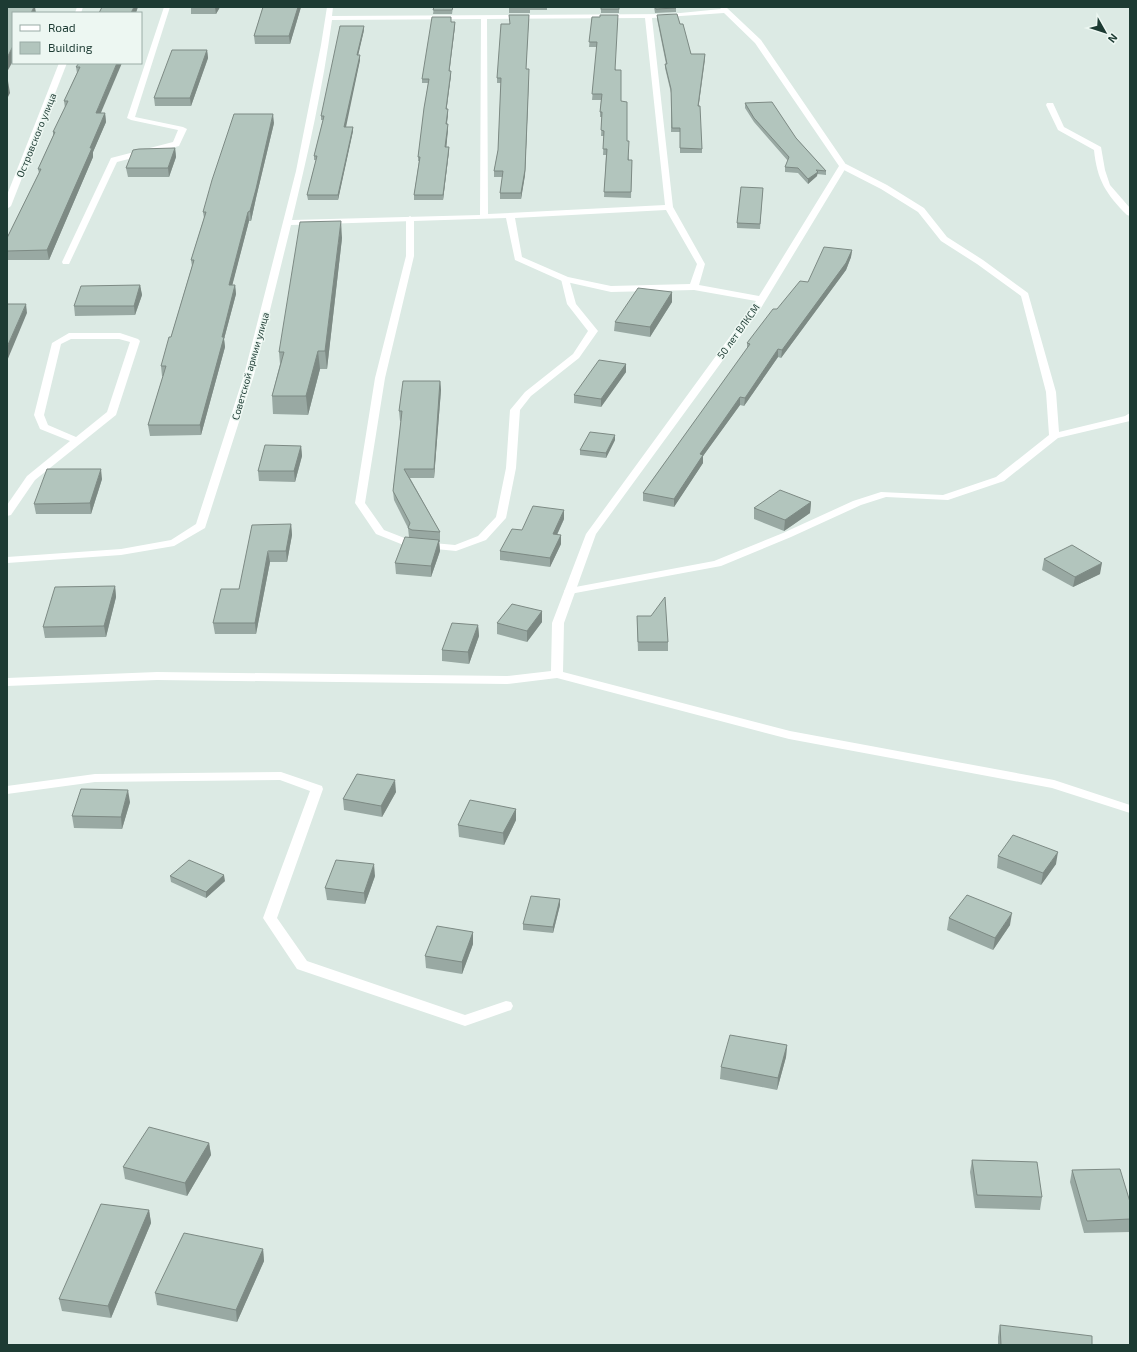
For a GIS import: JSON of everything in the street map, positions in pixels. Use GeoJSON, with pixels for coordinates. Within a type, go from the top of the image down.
{"type":"FeatureCollection","features":[{"type":"Feature","properties":{"kind":"street"},"geometry":{"type":"LineString","coordinates":[[66,262],[114,160],[176,144],[183,129],[131,118],[167,7]]}},
{"type":"Feature","properties":{"kind":"street","name":"Советской армии улица"},"geometry":{"type":"LineString","coordinates":[[7,560],[121,552],[174,543],[200,526],[249,375],[300,171],[325,45],[330,7]]}},
{"type":"Feature","properties":{"kind":"street"},"geometry":{"type":"LineString","coordinates":[[328,18],[670,16],[724,9],[758,42],[843,166],[884,187],[921,210],[944,239],[1025,294],[1051,392],[1054,436]]}},
{"type":"Feature","properties":{"kind":"street"},"geometry":{"type":"LineString","coordinates":[[648,16],[669,208],[701,264],[694,287]]}},
{"type":"Feature","properties":{"kind":"street"},"geometry":{"type":"LineString","coordinates":[[484,17],[484,217]]}},
{"type":"Feature","properties":{"kind":"street","name":"Островского улица"},"geometry":{"type":"LineString","coordinates":[[7,206],[63,64]]}},
{"type":"Feature","properties":{"kind":"street"},"geometry":{"type":"LineString","coordinates":[[1050,105],[1061,128],[1098,149],[1100,170],[1111,194],[1130,213]]}},
{"type":"Feature","properties":{"kind":"street","name":"50 лет ВЛКСМ"},"geometry":{"type":"LineString","coordinates":[[557,674],[558,623],[591,534],[761,299],[843,166]]}},
{"type":"Feature","properties":{"kind":"street"},"geometry":{"type":"LineString","coordinates":[[287,223],[510,216],[669,208]]}},
{"type":"Feature","properties":{"kind":"street"},"geometry":{"type":"LineString","coordinates":[[510,216],[518,258],[565,279],[611,289],[694,287],[761,299]]}},
{"type":"Feature","properties":{"kind":"street"},"geometry":{"type":"LineString","coordinates":[[410,219],[410,256],[380,378],[360,503],[380,532],[410,544],[456,548],[482,538],[502,518],[511,468],[515,410],[528,394],[576,356],[593,331],[572,304],[565,279]]}},
{"type":"Feature","properties":{"kind":"street"},"geometry":{"type":"LineString","coordinates":[[7,513],[31,478],[78,441],[112,413],[135,342],[120,336],[70,336],[57,343],[40,415],[44,427],[78,441]]}},
{"type":"Feature","properties":{"kind":"street"},"geometry":{"type":"LineString","coordinates":[[570,591],[716,564],[787,535],[857,503],[885,494],[944,498],[1000,479],[1054,436],[1129,418],[1130,416]]}},
{"type":"Feature","properties":{"kind":"street"},"geometry":{"type":"LineString","coordinates":[[7,682],[157,676],[507,680],[557,674],[789,735],[1054,784],[1130,809]]}},
{"type":"Feature","properties":{"kind":"street"},"geometry":{"type":"LineString","coordinates":[[7,790],[95,778],[281,776],[317,789],[270,918],[302,964],[465,1021],[506,1006]]}},
{"type":"Feature","properties":{"kind":"building"},"geometry":{"type":"Polygon","coordinates":[[[7,7],[34,7],[32,12],[12,12],[12,48],[7,58],[7,7]]]}},
{"type":"Feature","properties":{"kind":"building"},"geometry":{"type":"Polygon","coordinates":[[[102,7],[134,7],[132,12],[100,12],[102,7]]]}},
{"type":"Feature","properties":{"kind":"building"},"geometry":{"type":"Polygon","coordinates":[[[263,7],[298,7],[289,36],[254,36],[263,7]]]}},
{"type":"Feature","properties":{"kind":"building"},"geometry":{"type":"Polygon","coordinates":[[[434,7],[453,7],[452,10],[433,10],[434,7]]]}},
{"type":"Feature","properties":{"kind":"building"},"geometry":{"type":"Polygon","coordinates":[[[601,7],[619,7],[619,9],[601,9],[601,7]]]}},
{"type":"Feature","properties":{"kind":"building"},"geometry":{"type":"Polygon","coordinates":[[[655,7],[676,7],[676,8],[656,9],[655,7]]]}},
{"type":"Feature","properties":{"kind":"building"},"geometry":{"type":"Polygon","coordinates":[[[677,14],[680,24],[683,24],[691,54],[705,54],[698,106],[700,106],[702,149],[680,148],[680,128],[672,128],[671,89],[665,64],[667,64],[657,15],[677,14]]]}},
{"type":"Feature","properties":{"kind":"building"},"geometry":{"type":"Polygon","coordinates":[[[509,15],[529,15],[526,69],[529,69],[525,170],[521,193],[500,193],[503,171],[494,171],[498,150],[501,78],[497,78],[501,24],[510,24],[509,15]]]}},
{"type":"Feature","properties":{"kind":"building"},"geometry":{"type":"Polygon","coordinates":[[[600,15],[618,15],[615,70],[621,70],[621,101],[627,102],[627,141],[629,141],[628,160],[632,160],[631,192],[604,192],[607,149],[603,149],[604,131],[601,130],[602,112],[600,112],[602,94],[592,94],[597,42],[589,42],[592,17],[600,17],[600,15]]]}},
{"type":"Feature","properties":{"kind":"building"},"geometry":{"type":"Polygon","coordinates":[[[432,17],[451,17],[451,22],[455,22],[446,109],[448,109],[446,124],[448,124],[445,147],[449,147],[443,195],[414,195],[420,157],[418,157],[424,108],[429,79],[422,79],[432,17]]]}},
{"type":"Feature","properties":{"kind":"building"},"geometry":{"type":"Polygon","coordinates":[[[340,26],[364,26],[357,55],[360,55],[344,127],[353,127],[338,195],[307,195],[317,156],[314,156],[324,116],[321,116],[340,26]]]}},
{"type":"Feature","properties":{"kind":"building"},"geometry":{"type":"Polygon","coordinates":[[[172,50],[207,50],[190,98],[154,98],[172,50]]]}},
{"type":"Feature","properties":{"kind":"building"},"geometry":{"type":"Polygon","coordinates":[[[78,64],[117,64],[96,113],[105,113],[90,148],[92,148],[47,250],[7,251],[7,238],[41,169],[38,169],[55,132],[53,132],[68,101],[64,101],[80,67],[76,67],[78,64]]]}},
{"type":"Feature","properties":{"kind":"building"},"geometry":{"type":"Polygon","coordinates":[[[772,102],[796,138],[826,171],[816,170],[818,172],[808,179],[798,168],[785,167],[789,157],[754,118],[745,103],[772,102]]]}},
{"type":"Feature","properties":{"kind":"building"},"geometry":{"type":"Polygon","coordinates":[[[234,114],[273,114],[256,189],[250,211],[248,212],[229,285],[235,285],[222,337],[224,337],[200,425],[148,425],[166,366],[161,366],[169,337],[171,337],[194,260],[191,260],[206,212],[203,212],[234,114]]]}},
{"type":"Feature","properties":{"kind":"building"},"geometry":{"type":"Polygon","coordinates":[[[175,148],[168,168],[126,168],[133,150],[175,148]]]}},
{"type":"Feature","properties":{"kind":"building"},"geometry":{"type":"Polygon","coordinates":[[[741,187],[763,188],[760,224],[737,223],[741,187]]]}},
{"type":"Feature","properties":{"kind":"building"},"geometry":{"type":"Polygon","coordinates":[[[341,221],[325,351],[318,351],[306,396],[272,396],[284,352],[279,352],[300,222],[341,221]]]}},
{"type":"Feature","properties":{"kind":"building"},"geometry":{"type":"Polygon","coordinates":[[[824,247],[852,250],[846,263],[782,350],[778,349],[745,398],[740,397],[700,454],[703,455],[674,499],[643,493],[750,344],[747,343],[773,309],[777,309],[800,281],[808,282],[824,247]]]}},
{"type":"Feature","properties":{"kind":"building"},"geometry":{"type":"Polygon","coordinates":[[[140,285],[134,306],[74,306],[81,286],[140,285]]]}},
{"type":"Feature","properties":{"kind":"building"},"geometry":{"type":"Polygon","coordinates":[[[638,288],[672,292],[650,327],[615,322],[638,288]]]}},
{"type":"Feature","properties":{"kind":"building"},"geometry":{"type":"Polygon","coordinates":[[[7,304],[26,304],[7,347],[7,304]]]}},
{"type":"Feature","properties":{"kind":"building"},"geometry":{"type":"Polygon","coordinates":[[[599,360],[626,364],[601,399],[574,395],[599,360]]]}},
{"type":"Feature","properties":{"kind":"building"},"geometry":{"type":"Polygon","coordinates":[[[403,381],[440,381],[434,469],[404,469],[440,532],[412,530],[408,528],[410,523],[393,491],[402,411],[399,411],[403,381]]]}},
{"type":"Feature","properties":{"kind":"building"},"geometry":{"type":"Polygon","coordinates":[[[590,432],[615,435],[606,453],[580,450],[590,432]]]}},
{"type":"Feature","properties":{"kind":"building"},"geometry":{"type":"Polygon","coordinates":[[[265,445],[301,446],[294,471],[258,471],[265,445]]]}},
{"type":"Feature","properties":{"kind":"building"},"geometry":{"type":"Polygon","coordinates":[[[47,469],[101,469],[90,503],[34,504],[47,469]]]}},
{"type":"Feature","properties":{"kind":"building"},"geometry":{"type":"Polygon","coordinates":[[[780,490],[811,502],[785,520],[754,508],[780,490]]]}},
{"type":"Feature","properties":{"kind":"building"},"geometry":{"type":"Polygon","coordinates":[[[533,506],[564,510],[553,534],[561,535],[550,558],[500,551],[512,529],[522,530],[533,506]]]}},
{"type":"Feature","properties":{"kind":"building"},"geometry":{"type":"Polygon","coordinates":[[[291,524],[286,551],[268,551],[255,623],[213,623],[221,589],[239,589],[252,525],[291,524]]]}},
{"type":"Feature","properties":{"kind":"building"},"geometry":{"type":"Polygon","coordinates":[[[405,537],[439,540],[431,566],[395,563],[405,537]]]}},
{"type":"Feature","properties":{"kind":"building"},"geometry":{"type":"Polygon","coordinates":[[[1072,545],[1102,563],[1075,577],[1044,559],[1072,545]]]}},
{"type":"Feature","properties":{"kind":"building"},"geometry":{"type":"Polygon","coordinates":[[[115,586],[104,626],[43,627],[55,587],[115,586]]]}},
{"type":"Feature","properties":{"kind":"building"},"geometry":{"type":"Polygon","coordinates":[[[665,597],[668,642],[638,642],[637,616],[651,616],[665,597]]]}},
{"type":"Feature","properties":{"kind":"building"},"geometry":{"type":"Polygon","coordinates":[[[512,604],[542,611],[527,631],[497,623],[512,604]]]}},
{"type":"Feature","properties":{"kind":"building"},"geometry":{"type":"Polygon","coordinates":[[[452,623],[478,625],[468,652],[442,650],[452,623]]]}},
{"type":"Feature","properties":{"kind":"building"},"geometry":{"type":"Polygon","coordinates":[[[357,774],[395,780],[381,806],[343,799],[357,774]]]}},
{"type":"Feature","properties":{"kind":"building"},"geometry":{"type":"Polygon","coordinates":[[[81,789],[128,790],[121,817],[72,816],[81,789]]]}},
{"type":"Feature","properties":{"kind":"building"},"geometry":{"type":"Polygon","coordinates":[[[470,800],[516,809],[503,833],[458,825],[470,800]]]}},
{"type":"Feature","properties":{"kind":"building"},"geometry":{"type":"Polygon","coordinates":[[[1013,835],[1058,852],[1043,873],[998,856],[1013,835]]]}},
{"type":"Feature","properties":{"kind":"building"},"geometry":{"type":"Polygon","coordinates":[[[189,860],[224,875],[206,892],[170,876],[189,860]]]}},
{"type":"Feature","properties":{"kind":"building"},"geometry":{"type":"Polygon","coordinates":[[[336,860],[374,864],[364,893],[325,888],[336,860]]]}},
{"type":"Feature","properties":{"kind":"building"},"geometry":{"type":"Polygon","coordinates":[[[967,895],[1012,913],[995,938],[949,918],[967,895]]]}},
{"type":"Feature","properties":{"kind":"building"},"geometry":{"type":"Polygon","coordinates":[[[531,896],[560,899],[553,927],[523,924],[531,896]]]}},
{"type":"Feature","properties":{"kind":"building"},"geometry":{"type":"Polygon","coordinates":[[[437,926],[473,932],[462,962],[425,956],[437,926]]]}},
{"type":"Feature","properties":{"kind":"building"},"geometry":{"type":"Polygon","coordinates":[[[730,1035],[787,1045],[778,1078],[721,1067],[730,1035]]]}},
{"type":"Feature","properties":{"kind":"building"},"geometry":{"type":"Polygon","coordinates":[[[149,1127],[209,1143],[185,1183],[123,1167],[149,1127]]]}},
{"type":"Feature","properties":{"kind":"building"},"geometry":{"type":"Polygon","coordinates":[[[972,1160],[1037,1162],[1042,1197],[977,1195],[972,1160]]]}},
{"type":"Feature","properties":{"kind":"building"},"geometry":{"type":"Polygon","coordinates":[[[1120,1169],[1130,1202],[1130,1219],[1087,1221],[1072,1170],[1120,1169]]]}},
{"type":"Feature","properties":{"kind":"building"},"geometry":{"type":"Polygon","coordinates":[[[101,1204],[149,1210],[108,1306],[59,1299],[101,1204]]]}},
{"type":"Feature","properties":{"kind":"building"},"geometry":{"type":"Polygon","coordinates":[[[184,1233],[263,1249],[236,1310],[155,1293],[184,1233]]]}},
{"type":"Feature","properties":{"kind":"building"},"geometry":{"type":"Polygon","coordinates":[[[1000,1325],[1092,1336],[1092,1345],[1001,1345],[1000,1325]]]}}]}
